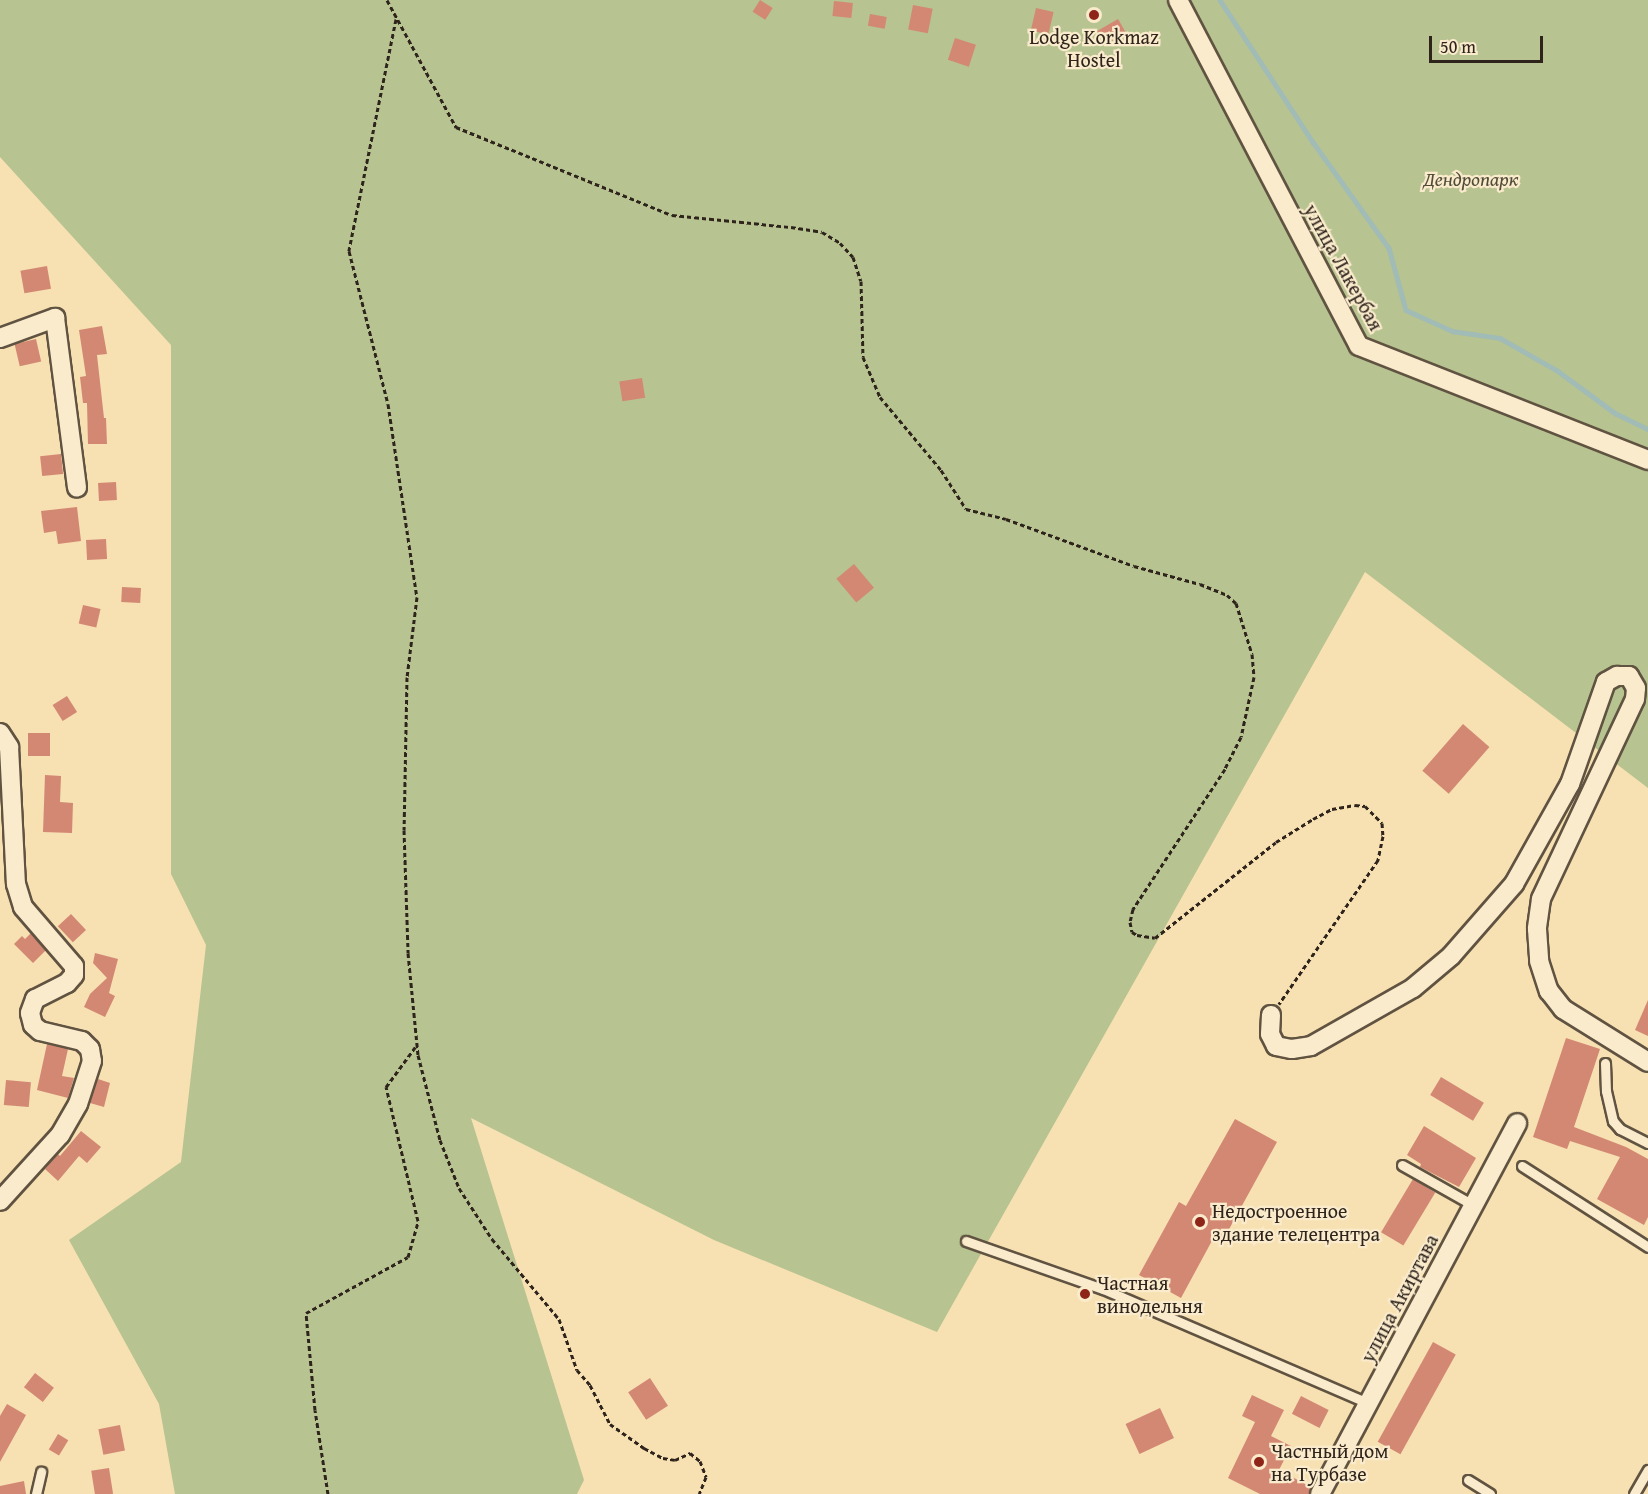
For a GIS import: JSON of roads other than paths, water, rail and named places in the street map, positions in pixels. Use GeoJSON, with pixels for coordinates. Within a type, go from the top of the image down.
{"type":"FeatureCollection","features":[{"type":"Feature","properties":{"kind":"street","name":"улица Лакербая"},"geometry":{"type":"LineString","coordinates":[[1178,0],[1359,346],[1648,460]]}},
{"type":"Feature","properties":{"kind":"street"},"geometry":{"type":"LineString","coordinates":[[0,338],[55,318],[77,488]]}},
{"type":"Feature","properties":{"kind":"street"},"geometry":{"type":"LineString","coordinates":[[1271,1015],[1270,1034],[1276,1046],[1292,1049],[1311,1046],[1413,988],[1452,956],[1515,884],[1570,784],[1606,682],[1617,676],[1629,676],[1636,687],[1635,699],[1541,899],[1539,961],[1549,991],[1563,1009],[1648,1062]]}},
{"type":"Feature","properties":{"kind":"street"},"geometry":{"type":"LineString","coordinates":[[0,733],[9,747],[16,884],[23,907],[74,966],[74,975],[67,984],[35,999],[30,1013],[33,1025],[40,1031],[82,1041],[90,1049],[92,1061],[78,1104],[60,1135],[0,1201]]}},
{"type":"Feature","properties":{"kind":"street","name":"улица Акиртава"},"geometry":{"type":"LineString","coordinates":[[1320,1494],[1517,1123]]}},
{"type":"Feature","properties":{"kind":"lane"},"geometry":{"type":"LineString","coordinates":[[1605,1063],[1606,1091],[1613,1121],[1620,1129],[1648,1143]]}},
{"type":"Feature","properties":{"kind":"lane"},"geometry":{"type":"LineString","coordinates":[[1402,1165],[1473,1205]]}},
{"type":"Feature","properties":{"kind":"lane"},"geometry":{"type":"LineString","coordinates":[[1522,1166],[1648,1248]]}},
{"type":"Feature","properties":{"kind":"lane"},"geometry":{"type":"LineString","coordinates":[[966,1241],[1103,1289],[1368,1403]]}},
{"type":"Feature","properties":{"kind":"lane"},"geometry":{"type":"LineString","coordinates":[[1634,1494],[1648,1470]]}},
{"type":"Feature","properties":{"kind":"lane"},"geometry":{"type":"LineString","coordinates":[[36,1494],[41,1472]]}},
{"type":"Feature","properties":{"kind":"lane"},"geometry":{"type":"LineString","coordinates":[[1468,1480],[1490,1494]]}},
{"type":"Feature","properties":{"kind":"waterway"},"geometry":{"type":"LineString","coordinates":[[1220,0],[1313,142],[1389,248],[1406,310],[1452,331],[1500,338],[1558,371],[1615,413],[1648,429]]}},
{"type":"Feature","properties":{"kind":"place","name":"Lodge Korkmaz Hostel"},"geometry":{"type":"Point","coordinates":[1094,15]}},
{"type":"Feature","properties":{"kind":"place","name":"Недостроенное здание телецентра"},"geometry":{"type":"Point","coordinates":[1200,1222]}},
{"type":"Feature","properties":{"kind":"place","name":"Частная винодельня"},"geometry":{"type":"Point","coordinates":[1085,1294]}},
{"type":"Feature","properties":{"kind":"place","name":"Частный дом на Турбазе"},"geometry":{"type":"Point","coordinates":[1259,1462]}},
{"type":"Feature","properties":{"kind":"park label","name":"Дендропарк"},"geometry":{"type":"Point","coordinates":[1471,178]}}]}
